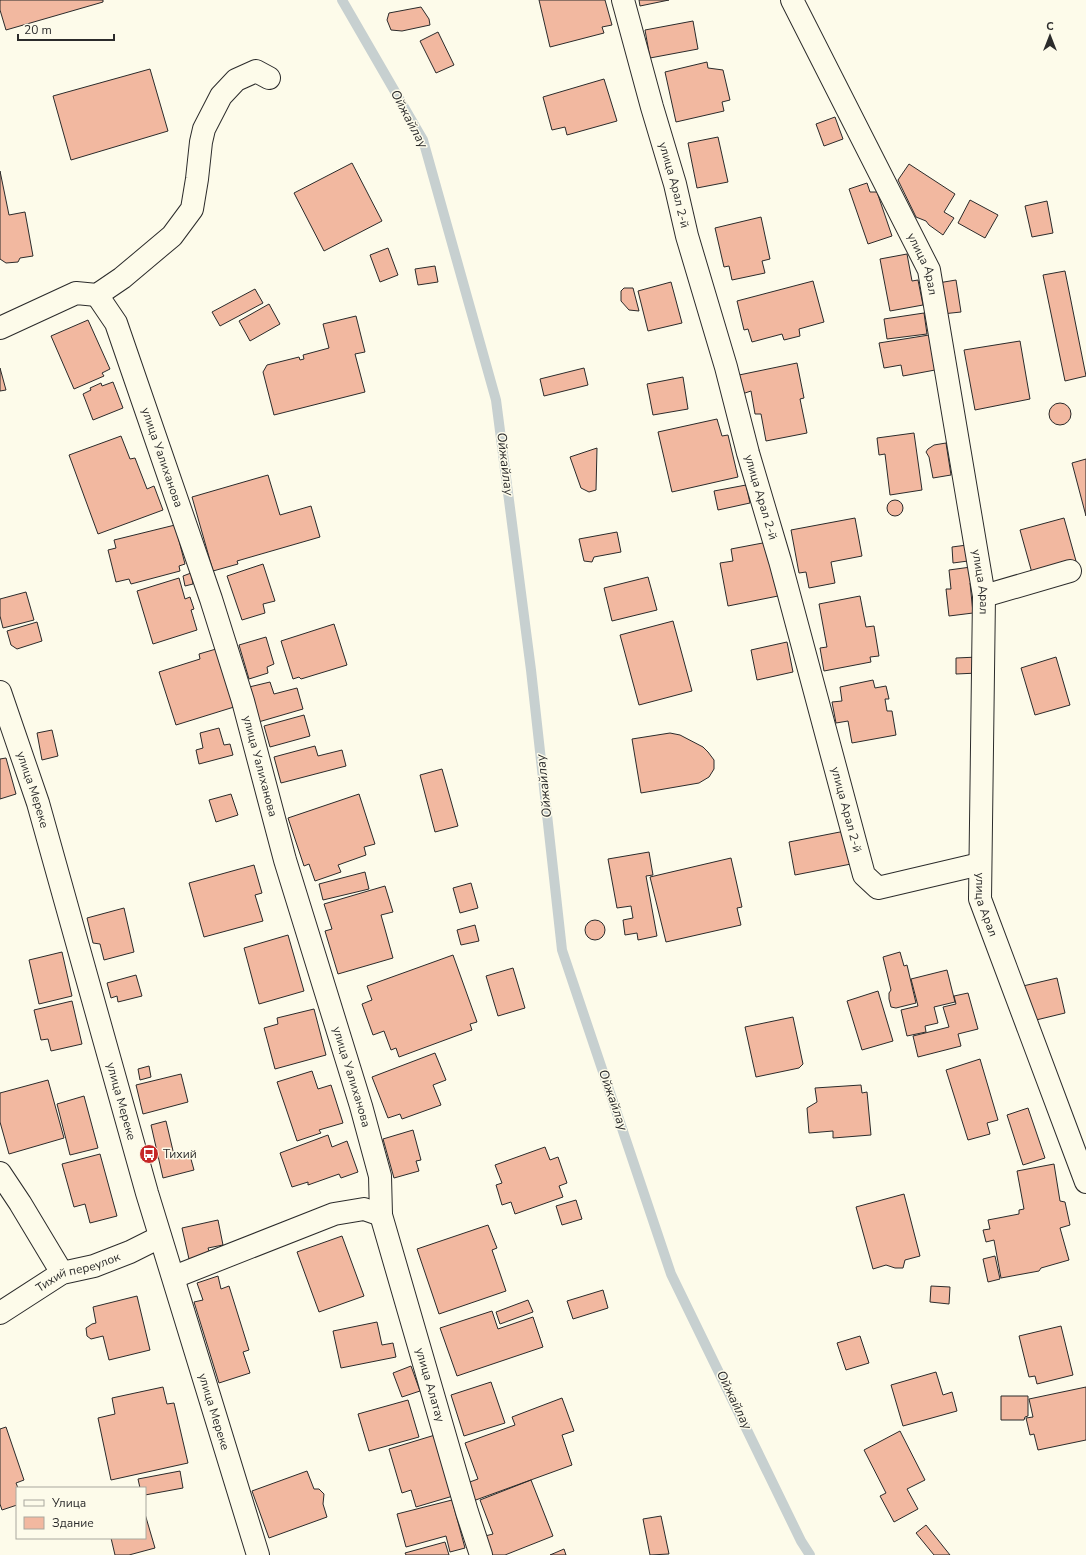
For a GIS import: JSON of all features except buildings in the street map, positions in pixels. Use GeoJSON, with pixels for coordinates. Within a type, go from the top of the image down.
{"type":"FeatureCollection","features":[{"type":"Feature","properties":{"kind":"street","name":"улица Арал 2-й"},"geometry":{"type":"LineString","coordinates":[[623,0],[675,184],[687,236],[726,367],[748,453],[780,561],[864,875],[878,888],[980,864]]}},
{"type":"Feature","properties":{"kind":"street","name":"улица Арал"},"geometry":{"type":"LineString","coordinates":[[792,0],[929,270],[984,596],[980,899],[1086,1182]]}},
{"type":"Feature","properties":{"kind":"street"},"geometry":{"type":"LineString","coordinates":[[0,328],[76,293],[97,295],[122,278],[172,236],[192,209],[204,129],[221,96],[236,80],[256,71],[269,78]]}},
{"type":"Feature","properties":{"kind":"street","name":"улица Уалиханова"},"geometry":{"type":"LineString","coordinates":[[97,295],[116,323],[211,598],[243,701],[285,860],[361,1106],[380,1176],[381,1215]]}},
{"type":"Feature","properties":{"kind":"street"},"geometry":{"type":"LineString","coordinates":[[984,596],[1070,571]]}},
{"type":"Feature","properties":{"kind":"street","name":"улица Мереке"},"geometry":{"type":"LineString","coordinates":[[0,692],[38,803],[147,1193],[258,1555]]}},
{"type":"Feature","properties":{"kind":"street"},"geometry":{"type":"LineString","coordinates":[[0,1173],[62,1273]]}},
{"type":"Feature","properties":{"kind":"street"},"geometry":{"type":"LineString","coordinates":[[174,1277],[334,1214],[364,1209],[381,1215]]}},
{"type":"Feature","properties":{"kind":"street","name":"улица Алатау"},"geometry":{"type":"LineString","coordinates":[[381,1215],[465,1505],[481,1555]]}},
{"type":"Feature","properties":{"kind":"street","name":"Тихий переулок"},"geometry":{"type":"LineString","coordinates":[[0,1313],[62,1273],[101,1263],[130,1252],[160,1237]]}},
{"type":"Feature","properties":{"kind":"waterway","name":"Ойжайлау"},"geometry":{"type":"LineString","coordinates":[[342,0],[423,140],[496,400],[531,670],[562,950],[671,1274],[801,1541],[810,1555]]}},
{"type":"Feature","properties":{"kind":"place","name":"Тихий"},"geometry":{"type":"Point","coordinates":[149,1154]}}]}
